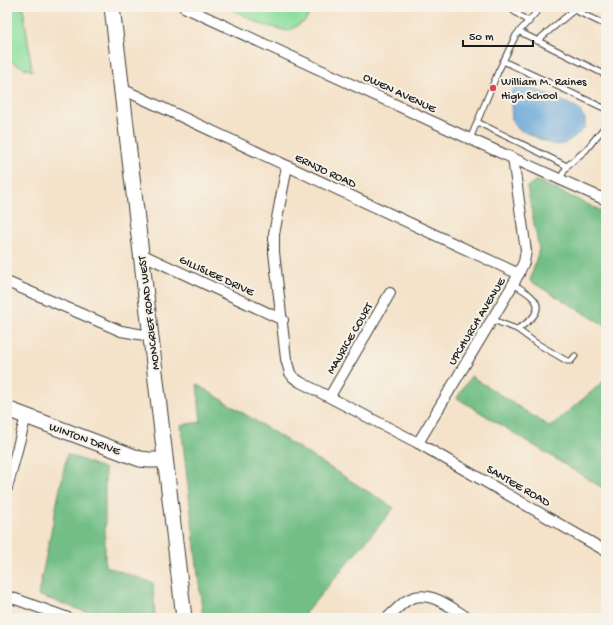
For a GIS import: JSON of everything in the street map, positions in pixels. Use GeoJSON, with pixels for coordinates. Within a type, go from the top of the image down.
{"type":"FeatureCollection","features":[{"type":"Feature","properties":{"kind":"main road","name":"MONCRIEF ROAD WEST"},"geometry":{"type":"LineString","coordinates":[[112,7],[184,618]]}},
{"type":"Feature","properties":{"kind":"main road","name":"WINTON DRIVE"},"geometry":{"type":"LineString","coordinates":[[7,409],[140,459],[165,460]]}},
{"type":"Feature","properties":{"kind":"street","name":"OWEN AVENUE"},"geometry":{"type":"LineString","coordinates":[[184,7],[606,200]]}},
{"type":"Feature","properties":{"kind":"street","name":"ERNJO ROAD"},"geometry":{"type":"LineString","coordinates":[[122,89],[519,274]]}},
{"type":"Feature","properties":{"kind":"street","name":"UPCHURCH AVENUE"},"geometry":{"type":"LineString","coordinates":[[418,443],[519,274],[526,251],[514,158]]}},
{"type":"Feature","properties":{"kind":"street"},"geometry":{"type":"LineString","coordinates":[[287,166],[274,234],[274,252],[283,320],[286,359],[290,373],[294,378],[314,390],[330,396],[418,443]]}},
{"type":"Feature","properties":{"kind":"street","name":"GILLISLEE DRIVE"},"geometry":{"type":"LineString","coordinates":[[141,254],[283,320]]}},
{"type":"Feature","properties":{"kind":"street"},"geometry":{"type":"LineString","coordinates":[[7,282],[121,331],[150,336]]}},
{"type":"Feature","properties":{"kind":"street","name":"MAURICE COURT"},"geometry":{"type":"LineString","coordinates":[[330,396],[390,293]]}},
{"type":"Feature","properties":{"kind":"street"},"geometry":{"type":"LineString","coordinates":[[7,488],[26,416]]}},
{"type":"Feature","properties":{"kind":"street","name":"SANTEE ROAD"},"geometry":{"type":"LineString","coordinates":[[418,443],[606,551]]}},
{"type":"Feature","properties":{"kind":"street"},"geometry":{"type":"LineString","coordinates":[[7,596],[68,618]]}},
{"type":"Feature","properties":{"kind":"street"},"geometry":{"type":"LineString","coordinates":[[387,618],[406,601],[420,596],[428,596],[436,599],[468,618]]}},
{"type":"Feature","properties":{"kind":"lane"},"geometry":{"type":"LineString","coordinates":[[508,7],[529,22]]}},
{"type":"Feature","properties":{"kind":"lane"},"geometry":{"type":"LineString","coordinates":[[470,139],[504,61],[520,32],[541,7]]}},
{"type":"Feature","properties":{"kind":"lane"},"geometry":{"type":"LineString","coordinates":[[537,41],[574,10],[606,25]]}},
{"type":"Feature","properties":{"kind":"lane"},"geometry":{"type":"LineString","coordinates":[[520,32],[606,75]]}},
{"type":"Feature","properties":{"kind":"lane"},"geometry":{"type":"LineString","coordinates":[[504,61],[606,109]]}},
{"type":"Feature","properties":{"kind":"lane"},"geometry":{"type":"LineString","coordinates":[[477,122],[567,166]]}},
{"type":"Feature","properties":{"kind":"lane"},"geometry":{"type":"LineString","coordinates":[[560,179],[567,166],[586,150],[600,135],[606,125]]}},
{"type":"Feature","properties":{"kind":"lane"},"geometry":{"type":"LineString","coordinates":[[513,284],[534,298],[536,305],[536,313],[533,319],[517,329]]}},
{"type":"Feature","properties":{"kind":"lane"},"geometry":{"type":"LineString","coordinates":[[492,319],[517,329],[536,343],[567,361],[571,361],[575,356]]}},
{"type":"Feature","properties":{"kind":"green space"},"geometry":{"type":"Polygon","coordinates":[[[7,7],[23,7],[32,71],[7,60],[7,7]]]}},
{"type":"Feature","properties":{"kind":"green space"},"geometry":{"type":"Polygon","coordinates":[[[232,7],[314,7],[305,21],[288,31],[260,24],[234,10],[232,7]]]}},
{"type":"Feature","properties":{"kind":"green space"},"geometry":{"type":"Polygon","coordinates":[[[536,180],[606,213],[606,326],[530,281],[539,249],[527,187],[536,180]]]}},
{"type":"Feature","properties":{"kind":"green space"},"geometry":{"type":"Polygon","coordinates":[[[606,372],[606,490],[457,398],[471,376],[550,427],[604,381],[606,372]]]}},
{"type":"Feature","properties":{"kind":"green space"},"geometry":{"type":"Polygon","coordinates":[[[197,384],[394,508],[301,618],[203,618],[181,425],[201,422],[197,384]]]}},
{"type":"Feature","properties":{"kind":"green space"},"geometry":{"type":"Polygon","coordinates":[[[67,454],[105,469],[105,566],[153,583],[155,618],[103,618],[38,595],[67,454]]]}},
{"type":"Feature","properties":{"kind":"water"},"geometry":{"type":"Polygon","coordinates":[[[518,86],[528,86],[578,108],[585,119],[585,127],[582,131],[564,144],[559,145],[551,144],[518,129],[514,125],[512,119],[510,94],[513,89],[518,86]]]}},
{"type":"Feature","properties":{"kind":"place","name":"William M. Raines High School"},"geometry":{"type":"Point","coordinates":[493,88]}}]}
